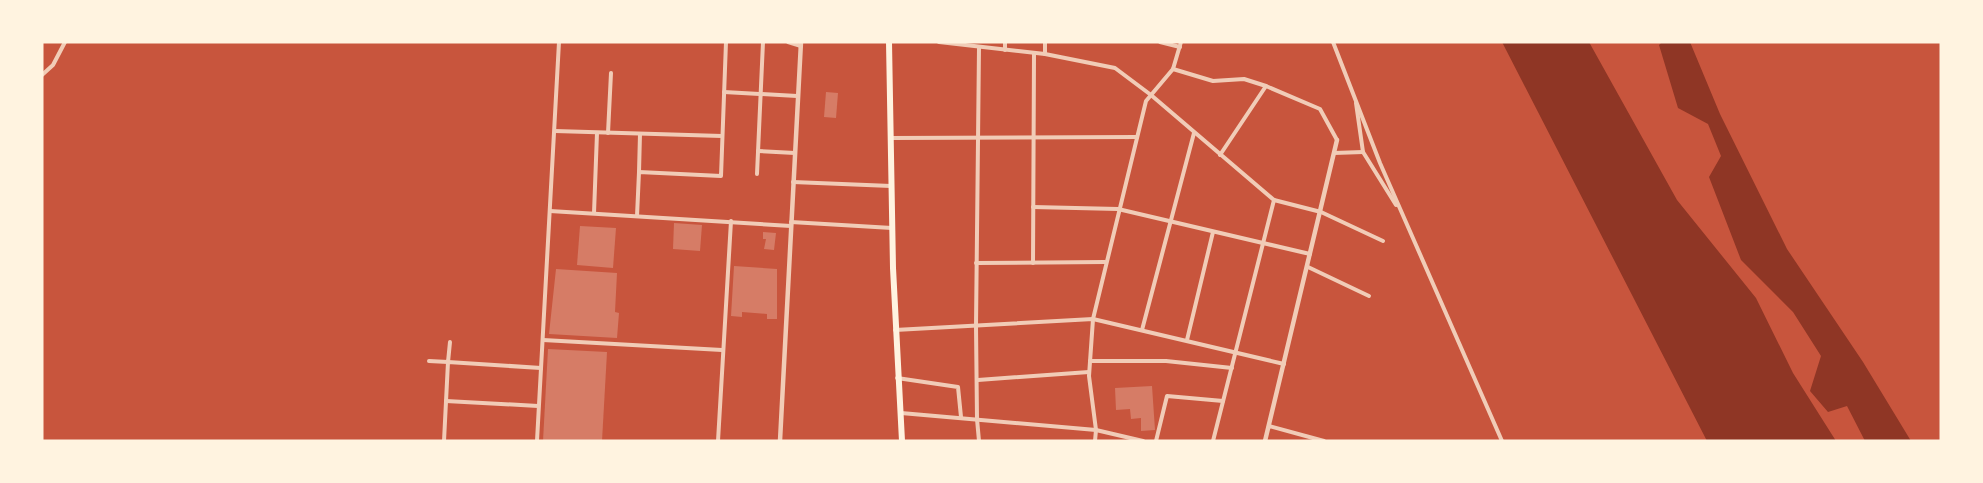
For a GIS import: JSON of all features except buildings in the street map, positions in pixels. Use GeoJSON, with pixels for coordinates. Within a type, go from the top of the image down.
{"type":"FeatureCollection","features":[{"type":"Feature","properties":{"kind":"main road"},"geometry":{"type":"LineString","coordinates":[[889,42],[895,330],[902,441]]}},
{"type":"Feature","properties":{"kind":"street"},"geometry":{"type":"LineString","coordinates":[[42,75],[53,64],[65,42]]}},
{"type":"Feature","properties":{"kind":"street"},"geometry":{"type":"LineString","coordinates":[[537,441],[559,42]]}},
{"type":"Feature","properties":{"kind":"street"},"geometry":{"type":"LineString","coordinates":[[639,172],[722,176],[726,42]]}},
{"type":"Feature","properties":{"kind":"street"},"geometry":{"type":"LineString","coordinates":[[757,174],[763,42]]}},
{"type":"Feature","properties":{"kind":"street"},"geometry":{"type":"LineString","coordinates":[[780,441],[801,44],[788,42]]}},
{"type":"Feature","properties":{"kind":"street"},"geometry":{"type":"LineString","coordinates":[[939,42],[1045,54],[1115,68],[1274,200],[1321,212],[1383,241]]}},
{"type":"Feature","properties":{"kind":"street"},"geometry":{"type":"LineString","coordinates":[[1005,42],[1005,50]]}},
{"type":"Feature","properties":{"kind":"street"},"geometry":{"type":"LineString","coordinates":[[1045,42],[1045,54]]}},
{"type":"Feature","properties":{"kind":"street"},"geometry":{"type":"LineString","coordinates":[[1095,441],[1096,430],[1089,372],[1093,319],[1105,262],[1146,101],[1173,69],[1180,45],[1161,42]]}},
{"type":"Feature","properties":{"kind":"street"},"geometry":{"type":"LineString","coordinates":[[1333,42],[1400,208],[1502,441]]}},
{"type":"Feature","properties":{"kind":"street"},"geometry":{"type":"LineString","coordinates":[[979,48],[976,419],[980,441]]}},
{"type":"Feature","properties":{"kind":"street"},"geometry":{"type":"LineString","coordinates":[[1033,263],[1034,54]]}},
{"type":"Feature","properties":{"kind":"street"},"geometry":{"type":"LineString","coordinates":[[1173,69],[1213,81],[1244,79],[1320,109],[1336,140],[1321,212],[1265,441]]}},
{"type":"Feature","properties":{"kind":"street"},"geometry":{"type":"LineString","coordinates":[[608,133],[611,73]]}},
{"type":"Feature","properties":{"kind":"street"},"geometry":{"type":"LineString","coordinates":[[1220,155],[1266,86]]}},
{"type":"Feature","properties":{"kind":"street"},"geometry":{"type":"LineString","coordinates":[[724,92],[797,96]]}},
{"type":"Feature","properties":{"kind":"street"},"geometry":{"type":"LineString","coordinates":[[1356,102],[1363,152],[1400,208]]}},
{"type":"Feature","properties":{"kind":"street"},"geometry":{"type":"LineString","coordinates":[[555,131],[722,136]]}},
{"type":"Feature","properties":{"kind":"street"},"geometry":{"type":"LineString","coordinates":[[594,213],[597,133]]}},
{"type":"Feature","properties":{"kind":"street"},"geometry":{"type":"LineString","coordinates":[[1142,330],[1194,133]]}},
{"type":"Feature","properties":{"kind":"street"},"geometry":{"type":"LineString","coordinates":[[637,216],[640,134]]}},
{"type":"Feature","properties":{"kind":"street"},"geometry":{"type":"LineString","coordinates":[[891,138],[1137,137]]}},
{"type":"Feature","properties":{"kind":"street"},"geometry":{"type":"LineString","coordinates":[[758,151],[795,153]]}},
{"type":"Feature","properties":{"kind":"street"},"geometry":{"type":"LineString","coordinates":[[1334,153],[1363,152]]}},
{"type":"Feature","properties":{"kind":"street"},"geometry":{"type":"LineString","coordinates":[[793,182],[892,186]]}},
{"type":"Feature","properties":{"kind":"street"},"geometry":{"type":"LineString","coordinates":[[1213,441],[1274,200]]}},
{"type":"Feature","properties":{"kind":"street"},"geometry":{"type":"LineString","coordinates":[[1034,207],[1118,209],[1311,254]]}},
{"type":"Feature","properties":{"kind":"street"},"geometry":{"type":"LineString","coordinates":[[550,211],[892,228]]}},
{"type":"Feature","properties":{"kind":"street"},"geometry":{"type":"LineString","coordinates":[[718,441],[731,221]]}},
{"type":"Feature","properties":{"kind":"street"},"geometry":{"type":"LineString","coordinates":[[1187,340],[1213,232]]}},
{"type":"Feature","properties":{"kind":"street"},"geometry":{"type":"LineString","coordinates":[[976,263],[1105,262]]}},
{"type":"Feature","properties":{"kind":"street"},"geometry":{"type":"LineString","coordinates":[[1308,267],[1369,296]]}},
{"type":"Feature","properties":{"kind":"street"},"geometry":{"type":"LineString","coordinates":[[895,330],[1093,319],[1284,364]]}},
{"type":"Feature","properties":{"kind":"street"},"geometry":{"type":"LineString","coordinates":[[543,340],[722,350]]}},
{"type":"Feature","properties":{"kind":"street"},"geometry":{"type":"LineString","coordinates":[[444,441],[450,342]]}},
{"type":"Feature","properties":{"kind":"street"},"geometry":{"type":"LineString","coordinates":[[429,361],[541,368]]}},
{"type":"Feature","properties":{"kind":"street"},"geometry":{"type":"LineString","coordinates":[[1090,361],[1166,362],[1232,368]]}},
{"type":"Feature","properties":{"kind":"street"},"geometry":{"type":"LineString","coordinates":[[978,380],[1089,372]]}},
{"type":"Feature","properties":{"kind":"street"},"geometry":{"type":"LineString","coordinates":[[897,378],[958,387],[961,417]]}},
{"type":"Feature","properties":{"kind":"street"},"geometry":{"type":"LineString","coordinates":[[1156,441],[1167,396],[1223,402]]}},
{"type":"Feature","properties":{"kind":"street"},"geometry":{"type":"LineString","coordinates":[[446,401],[538,406]]}},
{"type":"Feature","properties":{"kind":"street"},"geometry":{"type":"LineString","coordinates":[[900,413],[1096,430],[1143,441]]}},
{"type":"Feature","properties":{"kind":"street"},"geometry":{"type":"LineString","coordinates":[[1269,426],[1324,441]]}},
{"type":"Feature","properties":{"kind":"shaded area"},"geometry":{"type":"Polygon","coordinates":[[[1502,42],[1589,42],[1677,200],[1756,298],[1793,373],[1836,441],[1707,441],[1502,42]]]}},
{"type":"Feature","properties":{"kind":"shaded area"},"geometry":{"type":"Polygon","coordinates":[[[1662,42],[1690,42],[1720,114],[1787,249],[1863,362],[1911,441],[1865,441],[1847,406],[1828,412],[1810,391],[1821,356],[1793,312],[1741,260],[1709,177],[1721,156],[1708,124],[1678,108],[1659,45],[1662,42]]]}}]}
